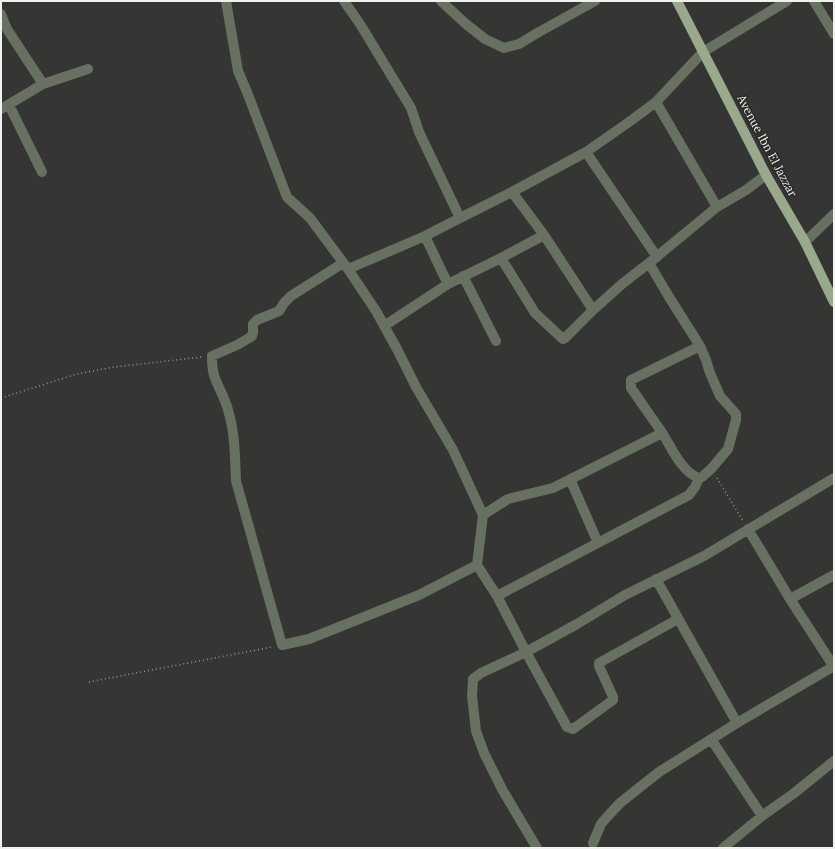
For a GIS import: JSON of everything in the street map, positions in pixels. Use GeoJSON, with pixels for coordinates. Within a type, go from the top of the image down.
{"type":"FeatureCollection","features":[{"type":"Feature","properties":{"kind":"main road","name":"Avenue Ibn El Jazzar"},"geometry":{"type":"LineString","coordinates":[[677,1],[766,175],[805,242],[834,302]]}},
{"type":"Feature","properties":{"kind":"street"},"geometry":{"type":"LineString","coordinates":[[226,1],[238,71],[287,197],[310,218],[346,266],[376,311],[416,388],[453,450],[483,515],[477,565],[497,596],[567,727],[573,729],[613,700],[613,697],[598,666],[599,664],[678,619]]}},
{"type":"Feature","properties":{"kind":"street"},"geometry":{"type":"LineString","coordinates":[[344,1],[360,24],[411,108],[419,132],[460,218]]}},
{"type":"Feature","properties":{"kind":"street"},"geometry":{"type":"LineString","coordinates":[[441,1],[485,39],[504,48],[519,44],[595,1]]}},
{"type":"Feature","properties":{"kind":"street"},"geometry":{"type":"LineString","coordinates":[[477,565],[419,595],[309,639],[282,645],[236,481],[236,461],[231,420],[228,408],[215,378],[212,356],[237,345],[252,336],[253,324],[257,320],[279,311],[291,296],[346,266],[425,236],[512,192],[586,152],[656,102],[703,52],[787,1]]}},
{"type":"Feature","properties":{"kind":"street"},"geometry":{"type":"LineString","coordinates":[[814,1],[834,34]]}},
{"type":"Feature","properties":{"kind":"street"},"geometry":{"type":"LineString","coordinates":[[1,14],[7,29],[42,84]]}},
{"type":"Feature","properties":{"kind":"street"},"geometry":{"type":"LineString","coordinates":[[42,172],[5,107],[42,84],[88,69]]}},
{"type":"Feature","properties":{"kind":"street"},"geometry":{"type":"LineString","coordinates":[[656,102],[717,207]]}},
{"type":"Feature","properties":{"kind":"street"},"geometry":{"type":"LineString","coordinates":[[497,596],[689,495],[699,478],[711,469],[728,449],[736,417],[736,414],[720,396],[700,346],[683,319],[653,260],[586,152]]}},
{"type":"Feature","properties":{"kind":"street"},"geometry":{"type":"LineString","coordinates":[[501,258],[535,313],[561,338],[565,338],[592,310],[622,284],[717,207],[746,190],[766,175]]}},
{"type":"Feature","properties":{"kind":"street"},"geometry":{"type":"LineString","coordinates":[[512,192],[544,236],[592,310]]}},
{"type":"Feature","properties":{"kind":"street"},"geometry":{"type":"LineString","coordinates":[[805,242],[834,214]]}},
{"type":"Feature","properties":{"kind":"street"},"geometry":{"type":"LineString","coordinates":[[425,236],[448,284]]}},
{"type":"Feature","properties":{"kind":"street"},"geometry":{"type":"LineString","coordinates":[[384,326],[448,284],[544,236]]}},
{"type":"Feature","properties":{"kind":"street"},"geometry":{"type":"LineString","coordinates":[[463,276],[496,341]]}},
{"type":"Feature","properties":{"kind":"street"},"geometry":{"type":"LineString","coordinates":[[699,478],[692,475],[679,461],[631,388],[631,380],[700,346]]}},
{"type":"Feature","properties":{"kind":"street"},"geometry":{"type":"LineString","coordinates":[[483,515],[508,499],[553,488],[662,433]]}},
{"type":"Feature","properties":{"kind":"street"},"geometry":{"type":"LineString","coordinates":[[537,848],[503,791],[484,752],[476,731],[472,696],[473,679],[481,672],[526,652],[625,595],[704,556],[834,478]]}},
{"type":"Feature","properties":{"kind":"street"},"geometry":{"type":"LineString","coordinates":[[570,479],[598,543]]}},
{"type":"Feature","properties":{"kind":"street"},"geometry":{"type":"LineString","coordinates":[[593,843],[602,824],[620,803],[659,772],[737,723],[834,666],[790,599],[748,529]]}},
{"type":"Feature","properties":{"kind":"street"},"geometry":{"type":"LineString","coordinates":[[790,599],[834,575]]}},
{"type":"Feature","properties":{"kind":"street"},"geometry":{"type":"LineString","coordinates":[[656,579],[737,723]]}},
{"type":"Feature","properties":{"kind":"street"},"geometry":{"type":"LineString","coordinates":[[712,739],[762,816]]}},
{"type":"Feature","properties":{"kind":"street"},"geometry":{"type":"LineString","coordinates":[[724,848],[762,816],[793,794],[834,761]]}},
{"type":"Feature","properties":{"kind":"path"},"geometry":{"type":"LineString","coordinates":[[1,398],[77,374],[114,367],[212,356]]}},
{"type":"Feature","properties":{"kind":"path"},"geometry":{"type":"LineString","coordinates":[[711,469],[748,529]]}},
{"type":"Feature","properties":{"kind":"path"},"geometry":{"type":"LineString","coordinates":[[89,682],[282,645]]}}]}
